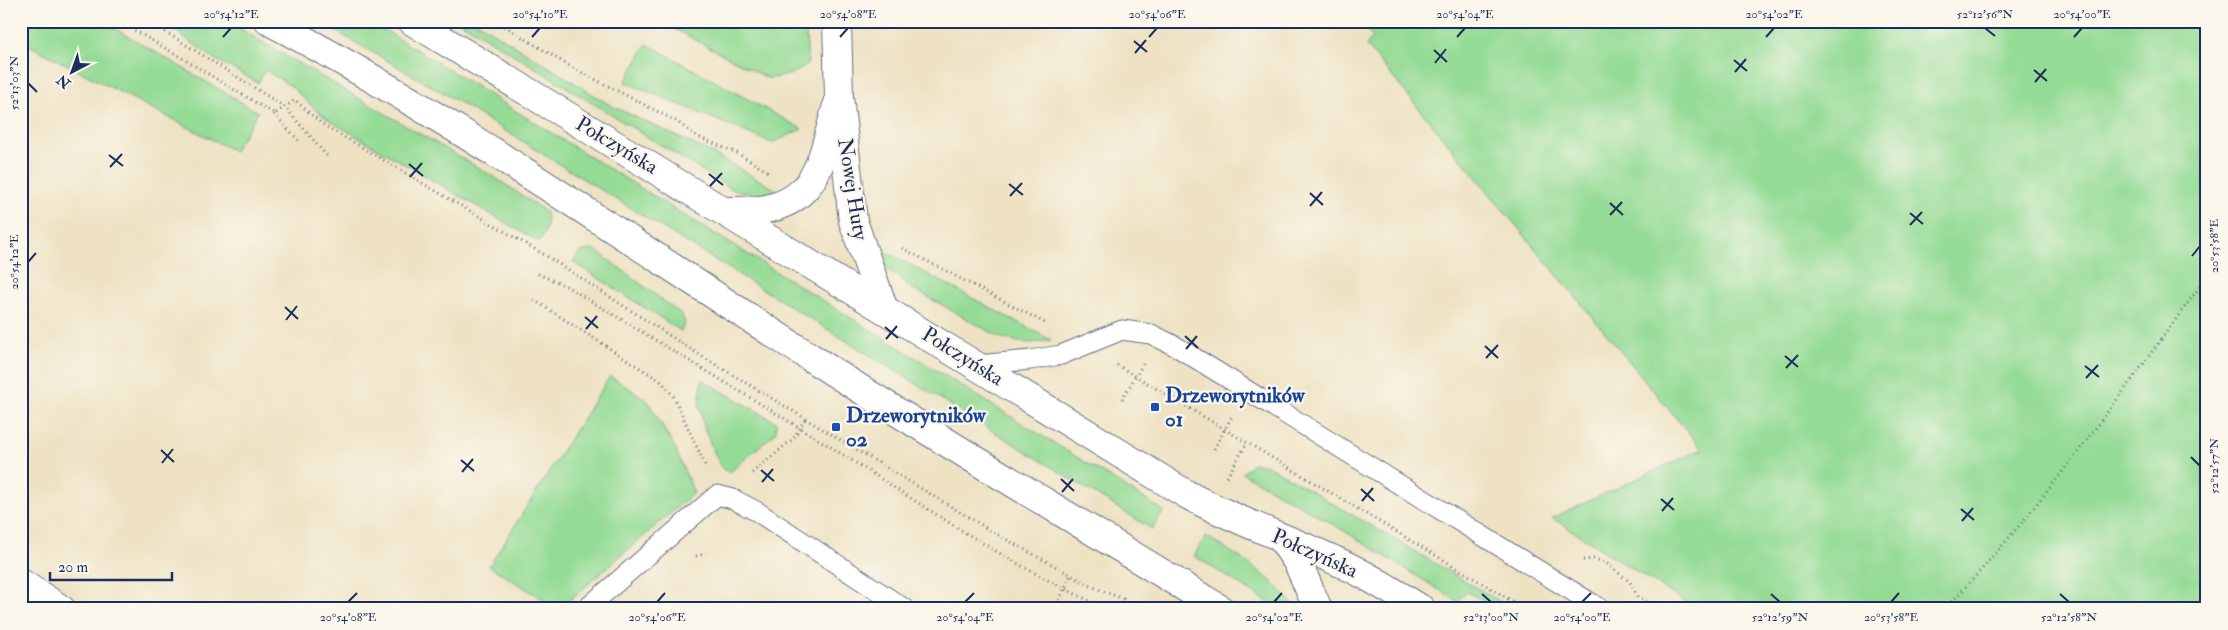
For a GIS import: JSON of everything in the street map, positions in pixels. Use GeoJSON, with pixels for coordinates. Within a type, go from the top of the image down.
{"type":"FeatureCollection","features":[{"type":"Feature","properties":{"kind":"main road"},"geometry":{"type":"LineString","coordinates":[[268,21],[398,94],[580,206],[822,364],[1219,608]]}},
{"type":"Feature","properties":{"kind":"main road","name":"Połczyńska"},"geometry":{"type":"LineString","coordinates":[[412,21],[1194,498],[1281,538],[1333,559],[1366,576],[1421,609]]}},
{"type":"Feature","properties":{"kind":"main road","name":"Nowej Huty"},"geometry":{"type":"LineString","coordinates":[[836,21],[839,98],[854,221],[883,307]]}},
{"type":"Feature","properties":{"kind":"main road","name":"Nowej Huty"},"geometry":{"type":"LineString","coordinates":[[726,211],[761,210],[787,203],[804,192],[814,177],[839,98]]}},
{"type":"Feature","properties":{"kind":"main road"},"geometry":{"type":"LineString","coordinates":[[1281,538],[1298,562],[1318,609]]}},
{"type":"Feature","properties":{"kind":"main road"},"geometry":{"type":"LineString","coordinates":[[21,583],[61,609]]}},
{"type":"Feature","properties":{"kind":"lane"},"geometry":{"type":"LineString","coordinates":[[978,365],[1061,355],[1122,330],[1152,334],[1178,347],[1601,609]]}},
{"type":"Feature","properties":{"kind":"lane"},"geometry":{"type":"LineString","coordinates":[[586,609],[717,494],[733,499],[756,511],[905,609]]}},
{"type":"Feature","properties":{"kind":"path"},"geometry":{"type":"LineString","coordinates":[[117,21],[167,48],[205,73],[275,114],[300,142]]}},
{"type":"Feature","properties":{"kind":"path"},"geometry":{"type":"LineString","coordinates":[[148,21],[285,106],[327,156]]}},
{"type":"Feature","properties":{"kind":"path"},"geometry":{"type":"LineString","coordinates":[[496,21],[573,68],[676,121],[698,137],[737,153],[769,172]]}},
{"type":"Feature","properties":{"kind":"path"},"geometry":{"type":"LineString","coordinates":[[275,114],[295,100],[322,124],[548,257],[695,352],[805,419],[993,532],[1091,586],[1123,599],[1123,609]]}},
{"type":"Feature","properties":{"kind":"path"},"geometry":{"type":"LineString","coordinates":[[897,246],[1056,329]]}},
{"type":"Feature","properties":{"kind":"path"},"geometry":{"type":"LineString","coordinates":[[538,274],[566,286],[970,535],[1064,589],[1108,609]]}},
{"type":"Feature","properties":{"kind":"path"},"geometry":{"type":"LineString","coordinates":[[1945,609],[1983,569],[2075,457],[2207,277]]}},
{"type":"Feature","properties":{"kind":"path"},"geometry":{"type":"LineString","coordinates":[[534,300],[662,382],[674,397],[717,494],[740,483],[794,438],[805,419]]}},
{"type":"Feature","properties":{"kind":"path"},"geometry":{"type":"LineString","coordinates":[[1122,399],[1144,361]]}},
{"type":"Feature","properties":{"kind":"path"},"geometry":{"type":"LineString","coordinates":[[1114,364],[1517,604],[1541,607]]}},
{"type":"Feature","properties":{"kind":"path"},"geometry":{"type":"LineString","coordinates":[[1214,449],[1232,415]]}},
{"type":"Feature","properties":{"kind":"path"},"geometry":{"type":"LineString","coordinates":[[1238,458],[1247,443]]}},
{"type":"Feature","properties":{"kind":"path"},"geometry":{"type":"LineString","coordinates":[[1578,563],[1582,560],[1594,559],[1605,562],[1630,582],[1637,596],[1658,609]]}},
{"type":"Feature","properties":{"kind":"path"},"geometry":{"type":"LineString","coordinates":[[1055,609],[1071,575]]}},
{"type":"Feature","properties":{"kind":"green space"},"geometry":{"type":"Polygon","coordinates":[[[23,21],[102,21],[258,112],[234,151],[21,41],[23,21]]]}},
{"type":"Feature","properties":{"kind":"green space"},"geometry":{"type":"Polygon","coordinates":[[[157,21],[226,21],[494,177],[546,212],[547,224],[539,242],[332,122],[316,110],[291,86],[265,70],[258,83],[213,58],[178,33],[157,21]]]}},
{"type":"Feature","properties":{"kind":"green space"},"geometry":{"type":"Polygon","coordinates":[[[318,21],[370,21],[1164,511],[1152,529],[447,95],[318,21]]]}},
{"type":"Feature","properties":{"kind":"green space"},"geometry":{"type":"Polygon","coordinates":[[[459,21],[475,21],[610,105],[712,153],[780,192],[759,196],[732,189],[459,21]]]}},
{"type":"Feature","properties":{"kind":"green space"},"geometry":{"type":"Polygon","coordinates":[[[660,21],[805,21],[808,64],[789,75],[767,78],[660,21]]]}},
{"type":"Feature","properties":{"kind":"green space"},"geometry":{"type":"Polygon","coordinates":[[[1359,21],[2207,21],[2207,609],[1696,609],[1552,518],[1702,449],[1366,45],[1373,37],[1359,21]]]}},
{"type":"Feature","properties":{"kind":"green space"},"geometry":{"type":"Polygon","coordinates":[[[647,44],[802,129],[772,143],[625,82],[647,44]]]}},
{"type":"Feature","properties":{"kind":"green space"},"geometry":{"type":"Polygon","coordinates":[[[867,242],[1051,340],[1025,343],[999,337],[910,287],[875,258],[867,242]]]}},
{"type":"Feature","properties":{"kind":"green space"},"geometry":{"type":"Polygon","coordinates":[[[594,249],[681,314],[685,322],[681,331],[573,262],[580,252],[594,249]]]}},
{"type":"Feature","properties":{"kind":"green space"},"geometry":{"type":"Polygon","coordinates":[[[610,376],[647,400],[674,446],[694,493],[559,609],[489,566],[610,376]]]}},
{"type":"Feature","properties":{"kind":"green space"},"geometry":{"type":"Polygon","coordinates":[[[702,380],[776,422],[776,432],[729,473],[720,466],[705,430],[699,405],[702,380]]]}},
{"type":"Feature","properties":{"kind":"green space"},"geometry":{"type":"Polygon","coordinates":[[[1253,463],[1267,465],[1513,609],[1500,609],[1467,592],[1457,601],[1333,524],[1242,473],[1253,463]]]}},
{"type":"Feature","properties":{"kind":"green space"},"geometry":{"type":"Polygon","coordinates":[[[1206,536],[1266,577],[1287,597],[1296,609],[1279,609],[1194,556],[1206,536]]]}},
{"type":"Feature","properties":{"kind":"place","name":"Drzeworytników 01"},"geometry":{"type":"Point","coordinates":[1155,407]}},
{"type":"Feature","properties":{"kind":"place","name":"Drzeworytników 02"},"geometry":{"type":"Point","coordinates":[836,427]}}]}
